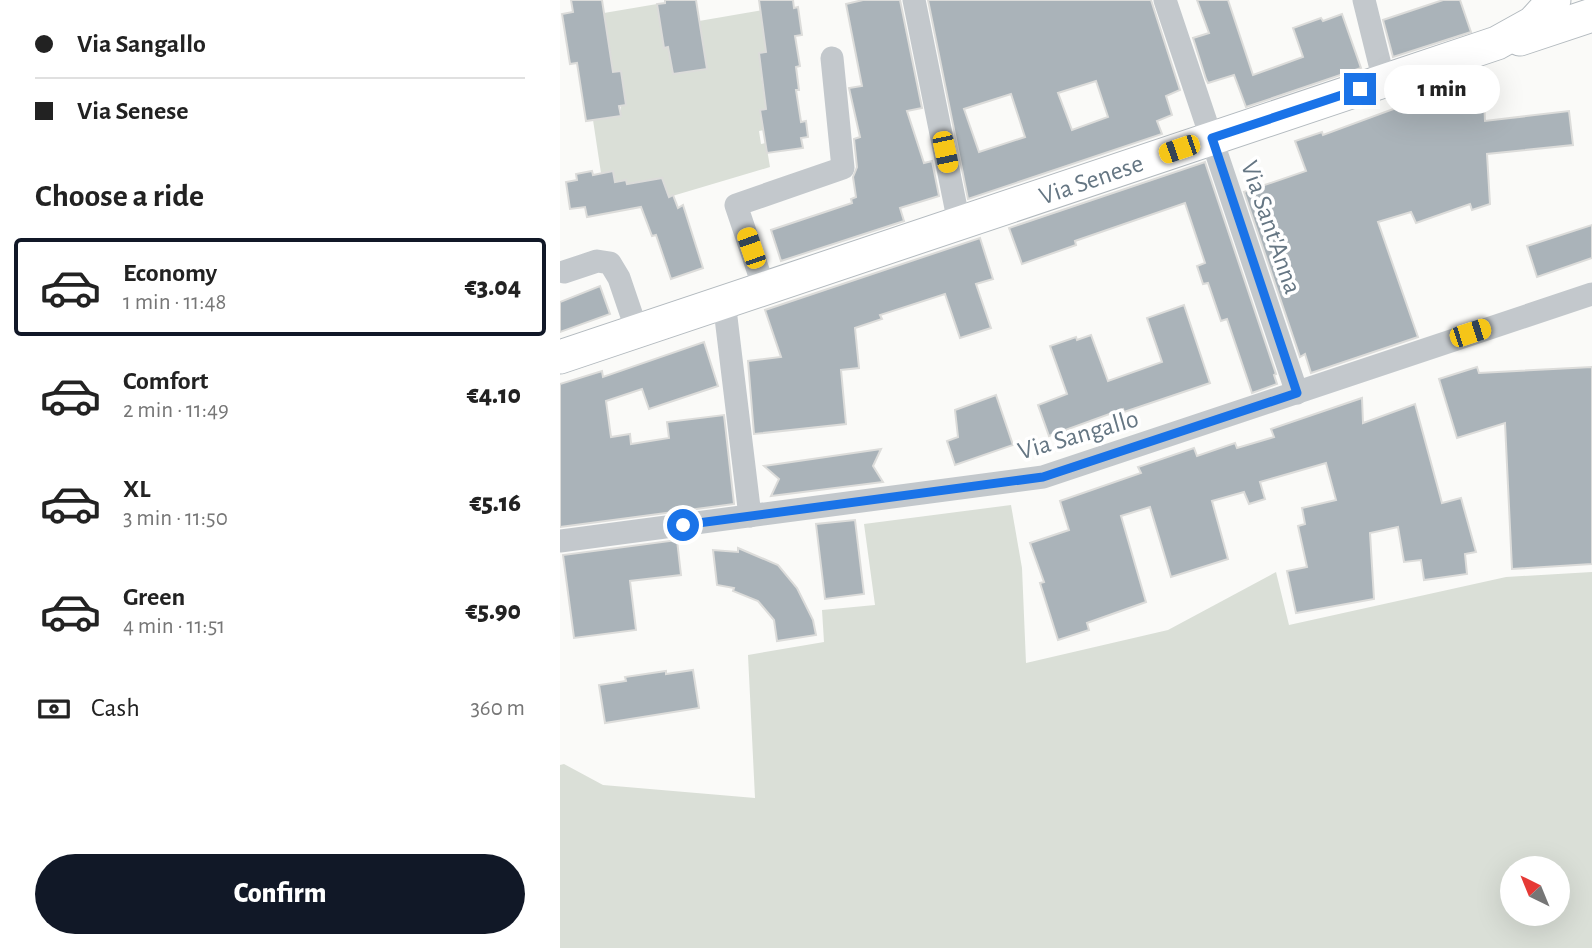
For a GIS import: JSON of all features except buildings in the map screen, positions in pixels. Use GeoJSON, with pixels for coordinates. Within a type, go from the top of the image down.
{"type":"FeatureCollection","features":[{"type":"Feature","properties":{"kind":"main road","name":"Via Senese"},"geometry":{"type":"LineString","coordinates":[[1497,43],[1533,23],[1554,0]]}},
{"type":"Feature","properties":{"kind":"main road"},"geometry":{"type":"LineString","coordinates":[[1568,0],[1578,11],[1592,14]]}},
{"type":"Feature","properties":{"kind":"main road","name":"Via Senese"},"geometry":{"type":"LineString","coordinates":[[560,357],[1497,43],[1534,35],[1592,14]]}},
{"type":"Feature","properties":{"kind":"street"},"geometry":{"type":"LineString","coordinates":[[914,0],[959,223]]}},
{"type":"Feature","properties":{"kind":"street","name":"Via Sant'Anna"},"geometry":{"type":"LineString","coordinates":[[1165,0],[1297,393]]}},
{"type":"Feature","properties":{"kind":"street"},"geometry":{"type":"LineString","coordinates":[[1364,0],[1384,81]]}},
{"type":"Feature","properties":{"kind":"street"},"geometry":{"type":"LineString","coordinates":[[764,288],[736,205],[843,168],[832,58]]}},
{"type":"Feature","properties":{"kind":"street"},"geometry":{"type":"LineString","coordinates":[[564,272],[597,261],[610,263],[619,278],[637,331]]}},
{"type":"Feature","properties":{"kind":"street","name":"Via Sangallo"},"geometry":{"type":"LineString","coordinates":[[560,541],[1043,477],[1592,293]]}},
{"type":"Feature","properties":{"kind":"street"},"geometry":{"type":"LineString","coordinates":[[724,301],[750,516]]}},
{"type":"Feature","properties":{"kind":"shaded area"},"geometry":{"type":"Polygon","coordinates":[[[657,4],[659,15],[663,14],[666,35],[662,36],[664,48],[668,47],[673,74],[706,69],[699,21],[763,10],[763,29],[769,29],[768,74],[761,76],[763,86],[766,86],[769,108],[760,110],[761,121],[767,121],[769,129],[759,131],[761,144],[766,143],[770,167],[669,197],[662,178],[627,184],[626,180],[615,182],[613,172],[601,173],[593,120],[621,115],[621,71],[610,73],[604,13],[657,4]]]}},
{"type":"Feature","properties":{"kind":"shaded area"},"geometry":{"type":"Polygon","coordinates":[[[1011,505],[1022,568],[1026,663],[1168,630],[1276,572],[1289,625],[1506,577],[1592,572],[1592,948],[560,948],[560,765],[564,764],[603,785],[755,798],[748,655],[824,642],[822,610],[875,605],[864,524],[1011,505]]]}},
{"type":"Feature","properties":{"kind":"route"},"geometry":{"type":"LineString","coordinates":[[683,525],[1043,477],[1297,393],[1212,138],[1360,89]]}}]}
